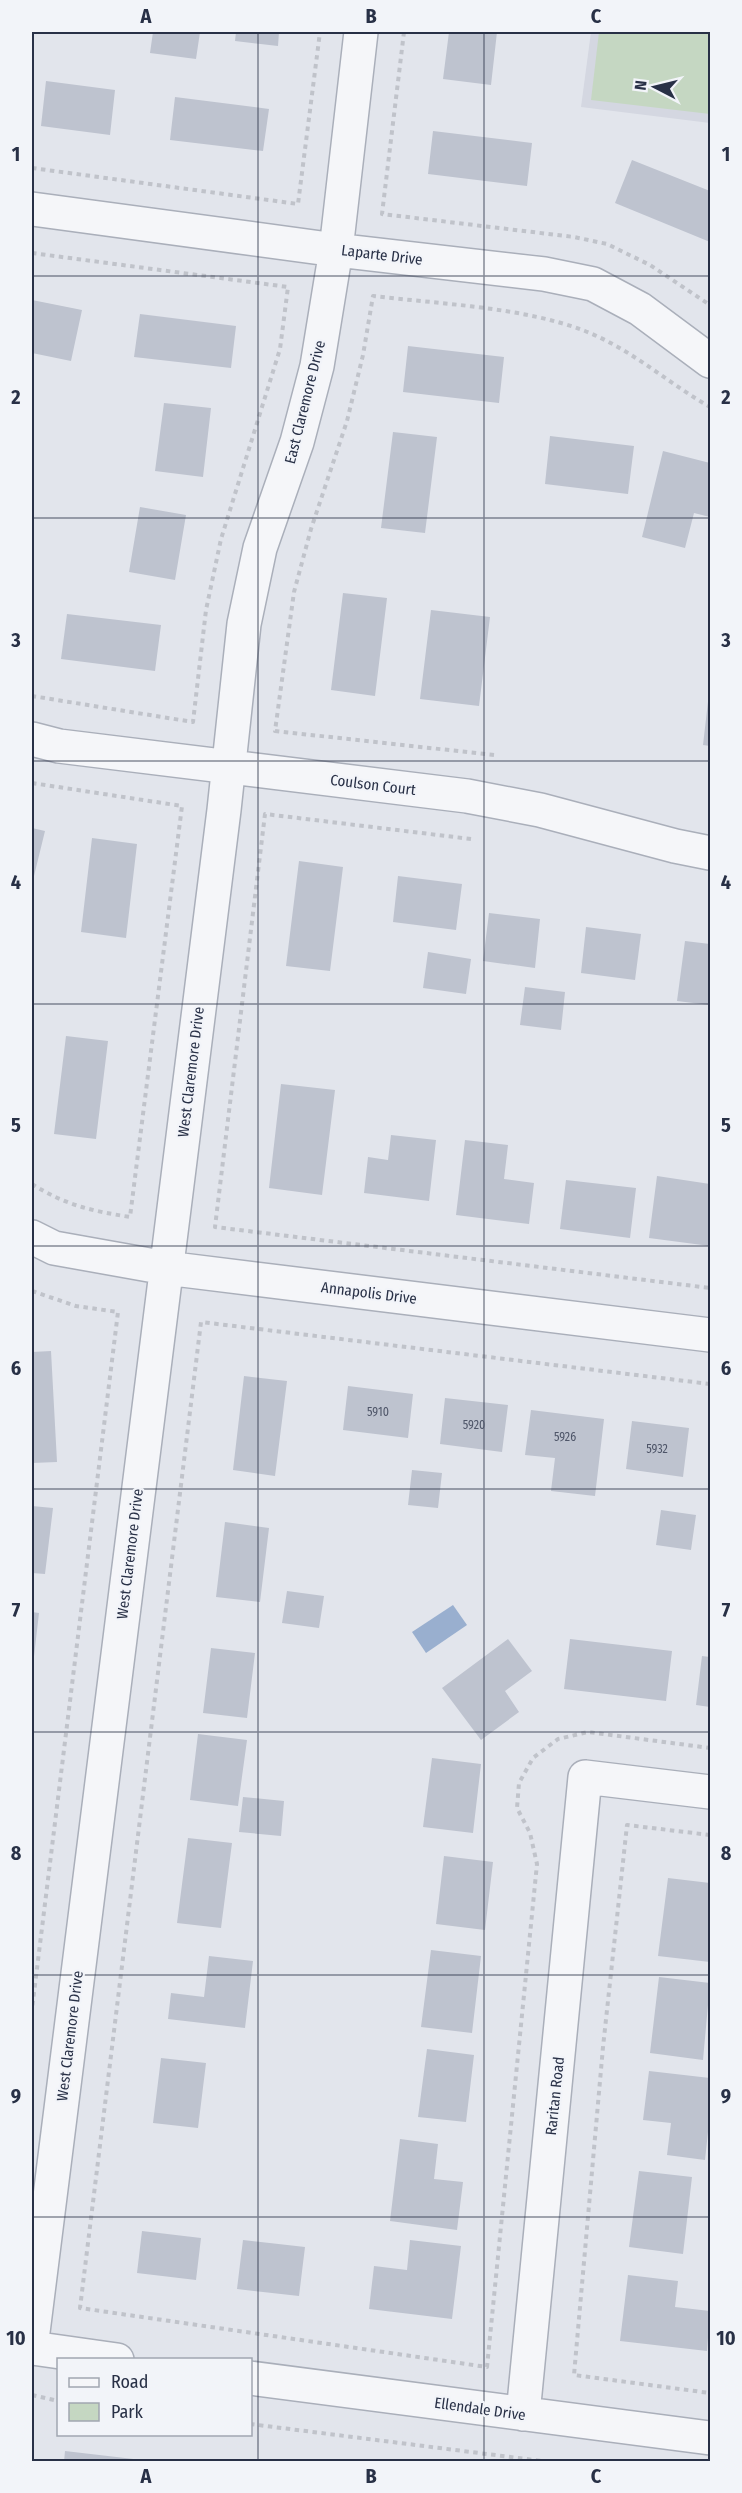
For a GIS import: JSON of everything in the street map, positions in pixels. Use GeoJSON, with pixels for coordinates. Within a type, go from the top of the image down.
{"type":"FeatureCollection","features":[{"type":"Feature","properties":{"kind":"street","name":"East Claremore Drive"},"geometry":{"type":"LineString","coordinates":[[229,768],[244,624],[260,548],[297,442],[317,366],[336,250],[361,32]]}},
{"type":"Feature","properties":{"kind":"street","name":"Laparte Drive"},"geometry":{"type":"LineString","coordinates":[[32,209],[336,250],[544,274],[593,284],[640,309],[711,361]]}},
{"type":"Feature","properties":{"kind":"street","name":"Coulson Court"},"geometry":{"type":"LineString","coordinates":[[32,739],[59,746],[467,796],[540,810],[675,846],[711,853]]}},
{"type":"Feature","properties":{"kind":"street","name":"West Claremore Drive"},"geometry":{"type":"LineString","coordinates":[[32,2340],[229,768]]}},
{"type":"Feature","properties":{"kind":"street","name":"Annapolis Drive"},"geometry":{"type":"LineString","coordinates":[[32,1237],[54,1248],[166,1268],[711,1335]]}},
{"type":"Feature","properties":{"kind":"street","name":"Raritan Road"},"geometry":{"type":"LineString","coordinates":[[523,2414],[585,1777],[711,1792]]}},
{"type":"Feature","properties":{"kind":"street"},"geometry":{"type":"LineString","coordinates":[[32,2348],[103,2358]]}},
{"type":"Feature","properties":{"kind":"street","name":"Ellendale Drive"},"geometry":{"type":"LineString","coordinates":[[252,2378],[711,2438]]}},
{"type":"Feature","properties":{"kind":"path"},"geometry":{"type":"LineString","coordinates":[[32,168],[298,204],[320,32]]}},
{"type":"Feature","properties":{"kind":"path"},"geometry":{"type":"LineString","coordinates":[[404,32],[382,214],[574,237],[607,244],[650,265],[711,305]]}},
{"type":"Feature","properties":{"kind":"path"},"geometry":{"type":"LineString","coordinates":[[32,253],[288,287],[280,349],[220,539],[206,609],[193,722],[32,696]]}},
{"type":"Feature","properties":{"kind":"path"},"geometry":{"type":"LineString","coordinates":[[494,755],[275,731],[294,592],[311,529],[347,421],[363,355],[373,296],[540,317],[586,332],[633,356],[711,407]]}},
{"type":"Feature","properties":{"kind":"path"},"geometry":{"type":"LineString","coordinates":[[32,783],[183,806],[130,1218],[85,1210],[32,1184]]}},
{"type":"Feature","properties":{"kind":"path"},"geometry":{"type":"LineString","coordinates":[[471,838],[265,814],[215,1227],[711,1288]]}},
{"type":"Feature","properties":{"kind":"path"},"geometry":{"type":"LineString","coordinates":[[32,1292],[76,1306],[118,1312],[32,2009]]}},
{"type":"Feature","properties":{"kind":"path"},"geometry":{"type":"LineString","coordinates":[[711,1384],[201,1322],[80,2308],[487,2367],[537,1864],[530,1833],[518,1808],[519,1783],[533,1758],[558,1739],[588,1732],[711,1748]]}},
{"type":"Feature","properties":{"kind":"path"},"geometry":{"type":"LineString","coordinates":[[711,1835],[627,1825],[603,2047],[574,2375],[711,2393]]}},
{"type":"Feature","properties":{"kind":"path"},"geometry":{"type":"LineString","coordinates":[[32,2395],[57,2401]]}},
{"type":"Feature","properties":{"kind":"path"},"geometry":{"type":"LineString","coordinates":[[252,2424],[550,2462]]}},
{"type":"Feature","properties":{"kind":"shaded area"},"geometry":{"type":"Polygon","coordinates":[[[591,32],[710,32],[710,123],[581,107],[591,32]]]}},
{"type":"Feature","properties":{"kind":"green space"},"geometry":{"type":"Polygon","coordinates":[[[599,32],[710,32],[710,114],[591,100],[599,32]]]}},
{"type":"Feature","properties":{"kind":"water"},"geometry":{"type":"Polygon","coordinates":[[[453,1605],[467,1625],[426,1653],[412,1632],[453,1605]]]}},
{"type":"Feature","properties":{"kind":"building"},"geometry":{"type":"Polygon","coordinates":[[[153,32],[200,32],[196,59],[150,53],[153,32]]]}},
{"type":"Feature","properties":{"kind":"building"},"geometry":{"type":"Polygon","coordinates":[[[236,32],[279,32],[278,46],[235,41],[236,32]]]}},
{"type":"Feature","properties":{"kind":"building"},"geometry":{"type":"Polygon","coordinates":[[[449,32],[497,32],[491,85],[443,79],[449,32]]]}},
{"type":"Feature","properties":{"kind":"building"},"geometry":{"type":"Polygon","coordinates":[[[46,81],[115,90],[110,135],[41,126],[46,81]]]}},
{"type":"Feature","properties":{"kind":"building"},"geometry":{"type":"Polygon","coordinates":[[[175,97],[269,109],[263,151],[170,140],[175,97]]]}},
{"type":"Feature","properties":{"kind":"building"},"geometry":{"type":"Polygon","coordinates":[[[433,131],[532,143],[527,186],[428,174],[433,131]]]}},
{"type":"Feature","properties":{"kind":"building"},"geometry":{"type":"Polygon","coordinates":[[[632,160],[710,191],[710,242],[615,203],[632,160]]]}},
{"type":"Feature","properties":{"kind":"building"},"geometry":{"type":"Polygon","coordinates":[[[32,300],[82,310],[71,361],[32,353],[32,300]]]}},
{"type":"Feature","properties":{"kind":"building"},"geometry":{"type":"Polygon","coordinates":[[[140,314],[236,326],[231,368],[134,357],[140,314]]]}},
{"type":"Feature","properties":{"kind":"building"},"geometry":{"type":"Polygon","coordinates":[[[408,346],[504,357],[499,403],[403,392],[408,346]]]}},
{"type":"Feature","properties":{"kind":"building"},"geometry":{"type":"Polygon","coordinates":[[[164,403],[211,408],[203,477],[155,471],[164,403]]]}},
{"type":"Feature","properties":{"kind":"building"},"geometry":{"type":"Polygon","coordinates":[[[393,432],[437,437],[425,533],[381,528],[393,432]]]}},
{"type":"Feature","properties":{"kind":"building"},"geometry":{"type":"Polygon","coordinates":[[[550,436],[634,446],[628,494],[545,484],[550,436]]]}},
{"type":"Feature","properties":{"kind":"building"},"geometry":{"type":"Polygon","coordinates":[[[663,451],[710,463],[710,517],[694,513],[685,548],[642,537],[663,451]]]}},
{"type":"Feature","properties":{"kind":"building"},"geometry":{"type":"Polygon","coordinates":[[[140,507],[186,515],[175,580],[129,572],[140,507]]]}},
{"type":"Feature","properties":{"kind":"building"},"geometry":{"type":"Polygon","coordinates":[[[343,593],[387,598],[375,696],[331,690],[343,593]]]}},
{"type":"Feature","properties":{"kind":"building"},"geometry":{"type":"Polygon","coordinates":[[[431,610],[490,617],[479,706],[420,699],[431,610]]]}},
{"type":"Feature","properties":{"kind":"building"},"geometry":{"type":"Polygon","coordinates":[[[67,614],[161,625],[155,671],[61,659],[67,614]]]}},
{"type":"Feature","properties":{"kind":"building"},"geometry":{"type":"Polygon","coordinates":[[[710,693],[710,746],[703,745],[710,693]]]}},
{"type":"Feature","properties":{"kind":"building"},"geometry":{"type":"Polygon","coordinates":[[[32,828],[45,831],[34,876],[32,875],[32,828]]]}},
{"type":"Feature","properties":{"kind":"building"},"geometry":{"type":"Polygon","coordinates":[[[92,838],[137,844],[126,938],[81,932],[92,838]]]}},
{"type":"Feature","properties":{"kind":"building"},"geometry":{"type":"Polygon","coordinates":[[[299,861],[343,867],[330,971],[286,966],[299,861]]]}},
{"type":"Feature","properties":{"kind":"building"},"geometry":{"type":"Polygon","coordinates":[[[398,876],[462,884],[456,930],[393,922],[398,876]]]}},
{"type":"Feature","properties":{"kind":"building"},"geometry":{"type":"Polygon","coordinates":[[[489,913],[540,919],[535,968],[483,961],[489,913]]]}},
{"type":"Feature","properties":{"kind":"building"},"geometry":{"type":"Polygon","coordinates":[[[586,927],[641,934],[635,980],[581,973],[586,927]]]}},
{"type":"Feature","properties":{"kind":"building"},"geometry":{"type":"Polygon","coordinates":[[[685,941],[710,944],[710,1005],[677,1001],[685,941]]]}},
{"type":"Feature","properties":{"kind":"building"},"geometry":{"type":"Polygon","coordinates":[[[428,952],[471,959],[466,994],[423,988],[428,952]]]}},
{"type":"Feature","properties":{"kind":"building"},"geometry":{"type":"Polygon","coordinates":[[[525,987],[565,992],[561,1030],[520,1025],[525,987]]]}},
{"type":"Feature","properties":{"kind":"building"},"geometry":{"type":"Polygon","coordinates":[[[66,1036],[108,1041],[96,1139],[54,1134],[66,1036]]]}},
{"type":"Feature","properties":{"kind":"building"},"geometry":{"type":"Polygon","coordinates":[[[281,1084],[335,1090],[322,1195],[269,1188],[281,1084]]]}},
{"type":"Feature","properties":{"kind":"building"},"geometry":{"type":"Polygon","coordinates":[[[391,1135],[436,1140],[429,1201],[364,1193],[368,1157],[388,1160],[391,1135]]]}},
{"type":"Feature","properties":{"kind":"building"},"geometry":{"type":"Polygon","coordinates":[[[465,1140],[508,1145],[504,1179],[534,1183],[529,1224],[456,1215],[465,1140]]]}},
{"type":"Feature","properties":{"kind":"building"},"geometry":{"type":"Polygon","coordinates":[[[657,1176],[710,1184],[710,1246],[649,1238],[657,1176]]]}},
{"type":"Feature","properties":{"kind":"building"},"geometry":{"type":"Polygon","coordinates":[[[566,1180],[636,1188],[630,1238],[560,1229],[566,1180]]]}},
{"type":"Feature","properties":{"kind":"building"},"geometry":{"type":"Polygon","coordinates":[[[51,1351],[57,1462],[32,1463],[32,1352],[51,1351]]]}},
{"type":"Feature","properties":{"kind":"building"},"geometry":{"type":"Polygon","coordinates":[[[244,1376],[287,1381],[275,1476],[233,1470],[244,1376]]]}},
{"type":"Feature","properties":{"kind":"building"},"geometry":{"type":"Polygon","coordinates":[[[348,1386],[413,1394],[408,1438],[343,1430],[348,1386]]]}},
{"type":"Feature","properties":{"kind":"building"},"geometry":{"type":"Polygon","coordinates":[[[445,1398],[508,1405],[502,1452],[440,1444],[445,1398]]]}},
{"type":"Feature","properties":{"kind":"building"},"geometry":{"type":"Polygon","coordinates":[[[531,1410],[604,1419],[595,1496],[551,1491],[555,1458],[525,1455],[531,1410]]]}},
{"type":"Feature","properties":{"kind":"building"},"geometry":{"type":"Polygon","coordinates":[[[632,1421],[689,1428],[683,1477],[626,1469],[632,1421]]]}},
{"type":"Feature","properties":{"kind":"building"},"geometry":{"type":"Polygon","coordinates":[[[412,1470],[442,1473],[438,1508],[408,1505],[412,1470]]]}},
{"type":"Feature","properties":{"kind":"building"},"geometry":{"type":"Polygon","coordinates":[[[32,1506],[53,1508],[45,1574],[32,1573],[32,1506]]]}},
{"type":"Feature","properties":{"kind":"building"},"geometry":{"type":"Polygon","coordinates":[[[661,1510],[696,1515],[691,1550],[656,1545],[661,1510]]]}},
{"type":"Feature","properties":{"kind":"building"},"geometry":{"type":"Polygon","coordinates":[[[225,1522],[269,1528],[260,1602],[216,1597],[225,1522]]]}},
{"type":"Feature","properties":{"kind":"building"},"geometry":{"type":"Polygon","coordinates":[[[287,1591],[324,1596],[319,1628],[282,1623],[287,1591]]]}},
{"type":"Feature","properties":{"kind":"building"},"geometry":{"type":"Polygon","coordinates":[[[32,1612],[39,1613],[33,1665],[32,1665],[32,1612]]]}},
{"type":"Feature","properties":{"kind":"building"},"geometry":{"type":"Polygon","coordinates":[[[508,1639],[532,1671],[505,1691],[519,1712],[481,1740],[442,1688],[508,1639]]]}},
{"type":"Feature","properties":{"kind":"building"},"geometry":{"type":"Polygon","coordinates":[[[570,1639],[672,1651],[666,1701],[564,1689],[570,1639]]]}},
{"type":"Feature","properties":{"kind":"building"},"geometry":{"type":"Polygon","coordinates":[[[211,1648],[255,1653],[247,1718],[203,1713],[211,1648]]]}},
{"type":"Feature","properties":{"kind":"building"},"geometry":{"type":"Polygon","coordinates":[[[702,1656],[710,1657],[710,1707],[696,1705],[702,1656]]]}},
{"type":"Feature","properties":{"kind":"building"},"geometry":{"type":"Polygon","coordinates":[[[198,1734],[247,1740],[238,1806],[190,1800],[198,1734]]]}},
{"type":"Feature","properties":{"kind":"building"},"geometry":{"type":"Polygon","coordinates":[[[432,1758],[481,1764],[473,1833],[423,1827],[432,1758]]]}},
{"type":"Feature","properties":{"kind":"building"},"geometry":{"type":"Polygon","coordinates":[[[243,1797],[284,1801],[281,1836],[239,1832],[243,1797]]]}},
{"type":"Feature","properties":{"kind":"building"},"geometry":{"type":"Polygon","coordinates":[[[188,1838],[232,1843],[221,1928],[177,1923],[188,1838]]]}},
{"type":"Feature","properties":{"kind":"building"},"geometry":{"type":"Polygon","coordinates":[[[444,1856],[493,1862],[485,1930],[436,1924],[444,1856]]]}},
{"type":"Feature","properties":{"kind":"building"},"geometry":{"type":"Polygon","coordinates":[[[668,1878],[710,1883],[710,1962],[658,1956],[668,1878]]]}},
{"type":"Feature","properties":{"kind":"building"},"geometry":{"type":"Polygon","coordinates":[[[431,1950],[481,1956],[472,2033],[421,2027],[431,1950]]]}},
{"type":"Feature","properties":{"kind":"building"},"geometry":{"type":"Polygon","coordinates":[[[209,1956],[253,1961],[245,2028],[168,2019],[171,1993],[204,1997],[209,1956]]]}},
{"type":"Feature","properties":{"kind":"building"},"geometry":{"type":"Polygon","coordinates":[[[659,1977],[710,1983],[703,2060],[650,2053],[659,1977]]]}},
{"type":"Feature","properties":{"kind":"building"},"geometry":{"type":"Polygon","coordinates":[[[427,2049],[474,2055],[466,2122],[418,2117],[427,2049]]]}},
{"type":"Feature","properties":{"kind":"building"},"geometry":{"type":"Polygon","coordinates":[[[161,2058],[206,2063],[198,2128],[153,2123],[161,2058]]]}},
{"type":"Feature","properties":{"kind":"building"},"geometry":{"type":"Polygon","coordinates":[[[649,2071],[710,2078],[710,2113],[705,2160],[667,2155],[671,2123],[643,2120],[649,2071]]]}},
{"type":"Feature","properties":{"kind":"building"},"geometry":{"type":"Polygon","coordinates":[[[400,2139],[438,2144],[434,2179],[463,2182],[457,2230],[390,2221],[400,2139]]]}},
{"type":"Feature","properties":{"kind":"building"},"geometry":{"type":"Polygon","coordinates":[[[639,2171],[692,2177],[683,2254],[629,2247],[639,2171]]]}},
{"type":"Feature","properties":{"kind":"building"},"geometry":{"type":"Polygon","coordinates":[[[142,2231],[201,2238],[196,2280],[137,2273],[142,2231]]]}},
{"type":"Feature","properties":{"kind":"building"},"geometry":{"type":"Polygon","coordinates":[[[243,2240],[305,2247],[299,2296],[237,2289],[243,2240]]]}},
{"type":"Feature","properties":{"kind":"building"},"geometry":{"type":"Polygon","coordinates":[[[410,2240],[461,2246],[452,2319],[369,2309],[374,2266],[407,2270],[410,2240]]]}},
{"type":"Feature","properties":{"kind":"building"},"geometry":{"type":"Polygon","coordinates":[[[628,2275],[678,2281],[675,2307],[710,2311],[707,2351],[620,2341],[628,2275]]]}},
{"type":"Feature","properties":{"kind":"building"},"geometry":{"type":"Polygon","coordinates":[[[65,2451],[142,2460],[142,2462],[64,2462],[65,2451]]]}}]}
